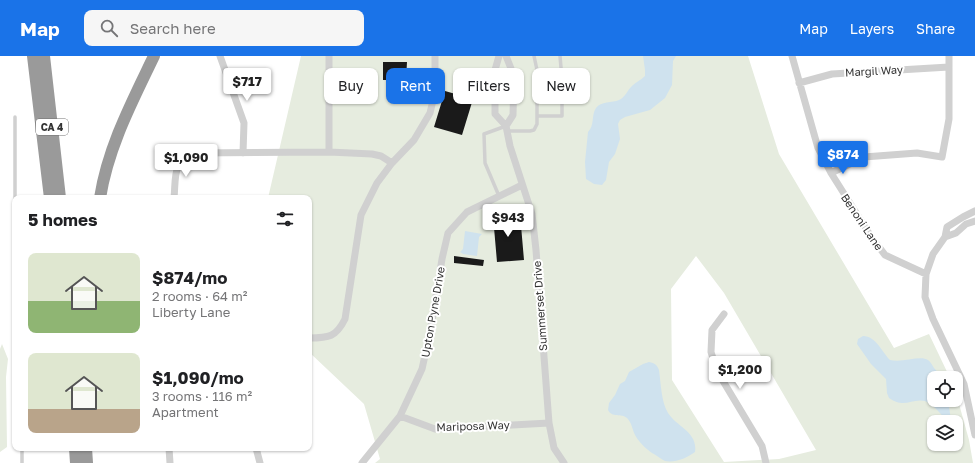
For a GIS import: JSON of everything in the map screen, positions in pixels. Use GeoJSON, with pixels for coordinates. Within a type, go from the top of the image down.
{"type":"FeatureCollection","features":[{"type":"Feature","properties":{"kind":"highway","name":"CA 4"},"geometry":{"type":"LineString","coordinates":[[32,56],[50,195]]}},
{"type":"Feature","properties":{"kind":"highway","name":"CA 4"},"geometry":{"type":"LineString","coordinates":[[44,56],[60,195]]}},
{"type":"Feature","properties":{"kind":"highway"},"geometry":{"type":"LineString","coordinates":[[101,195],[109,160],[117,137],[154,56]]}},
{"type":"Feature","properties":{"kind":"highway"},"geometry":{"type":"LineString","coordinates":[[75,451],[76,463]]}},
{"type":"Feature","properties":{"kind":"highway"},"geometry":{"type":"LineString","coordinates":[[87,451],[88,463]]}},
{"type":"Feature","properties":{"kind":"street"},"geometry":{"type":"LineString","coordinates":[[220,56],[244,122],[243,153]]}},
{"type":"Feature","properties":{"kind":"street"},"geometry":{"type":"LineString","coordinates":[[329,56],[329,152]]}},
{"type":"Feature","properties":{"kind":"street"},"geometry":{"type":"LineString","coordinates":[[312,338],[330,336],[336,333],[341,328],[345,319],[361,215],[377,183],[392,163],[414,140],[430,113],[435,92],[435,56]]}},
{"type":"Feature","properties":{"kind":"street","name":"Summerset Drive"},"geometry":{"type":"LineString","coordinates":[[499,56],[495,70],[495,114],[506,128],[510,146],[532,214],[549,424],[554,448],[564,463]]}},
{"type":"Feature","properties":{"kind":"street"},"geometry":{"type":"LineString","coordinates":[[506,56],[514,76],[513,115],[506,128]]}},
{"type":"Feature","properties":{"kind":"street","name":"Benoni Lane"},"geometry":{"type":"LineString","coordinates":[[792,56],[818,148],[831,173],[872,238],[885,255],[926,274]]}},
{"type":"Feature","properties":{"kind":"street"},"geometry":{"type":"LineString","coordinates":[[831,173],[864,157],[917,153],[942,157],[949,119],[949,56]]}},
{"type":"Feature","properties":{"kind":"street","name":"Margil Way"},"geometry":{"type":"LineString","coordinates":[[799,83],[832,74],[950,67]]}},
{"type":"Feature","properties":{"kind":"street"},"geometry":{"type":"LineString","coordinates":[[174,195],[178,165],[186,156],[194,153],[329,152],[372,154],[381,156],[392,163]]}},
{"type":"Feature","properties":{"kind":"street","name":"Upton Pyne Drive"},"geometry":{"type":"LineString","coordinates":[[362,463],[400,416],[422,370],[448,233],[467,212],[522,185]]}},
{"type":"Feature","properties":{"kind":"street"},"geometry":{"type":"LineString","coordinates":[[975,211],[947,227],[945,237],[933,254],[926,274],[925,297],[933,319],[964,384],[975,435]]}},
{"type":"Feature","properties":{"kind":"street"},"geometry":{"type":"LineString","coordinates":[[963,217],[966,224]]}},
{"type":"Feature","properties":{"kind":"street"},"geometry":{"type":"LineString","coordinates":[[945,237],[956,233],[966,224],[975,221]]}},
{"type":"Feature","properties":{"kind":"street"},"geometry":{"type":"LineString","coordinates":[[724,314],[712,330],[711,352],[717,371],[762,446],[766,463]]}},
{"type":"Feature","properties":{"kind":"street","name":"Mariposa Way"},"geometry":{"type":"LineString","coordinates":[[400,416],[436,429],[549,424]]}},
{"type":"Feature","properties":{"kind":"street"},"geometry":{"type":"LineString","coordinates":[[170,451],[170,463]]}},
{"type":"Feature","properties":{"kind":"street"},"geometry":{"type":"LineString","coordinates":[[257,451],[260,463]]}},
{"type":"Feature","properties":{"kind":"lane"},"geometry":{"type":"LineString","coordinates":[[499,196],[485,164],[484,134],[506,128],[534,130],[537,124],[537,70],[534,56]]}},
{"type":"Feature","properties":{"kind":"lane"},"geometry":{"type":"LineString","coordinates":[[537,116],[562,116],[562,79],[560,56]]}},
{"type":"Feature","properties":{"kind":"lane"},"geometry":{"type":"LineString","coordinates":[[15,117],[15,195]]}},
{"type":"Feature","properties":{"kind":"lane"},"geometry":{"type":"LineString","coordinates":[[22,451],[22,463]]}},
{"type":"Feature","properties":{"kind":"shaded area"},"geometry":{"type":"Polygon","coordinates":[[[301,56],[748,56],[779,154],[894,348],[929,334],[947,371],[927,371],[927,407],[960,407],[962,415],[927,415],[927,451],[963,451],[963,418],[973,463],[375,463],[380,459],[364,404],[312,355],[312,195],[269,195],[301,56]],[[696,256],[671,289],[672,380],[724,462],[779,459],[816,450],[724,293],[696,256]]]}},
{"type":"Feature","properties":{"kind":"shaded area"},"geometry":{"type":"Polygon","coordinates":[[[2,344],[8,359],[6,377],[7,447],[0,452],[0,349],[2,344]]]}},
{"type":"Feature","properties":{"kind":"water"},"geometry":{"type":"Polygon","coordinates":[[[643,56],[676,56],[673,61],[672,85],[665,98],[650,110],[625,117],[620,120],[618,124],[620,139],[615,154],[609,162],[606,180],[602,185],[594,184],[586,179],[585,162],[588,132],[592,126],[596,108],[601,104],[621,99],[630,88],[645,76],[643,56]]]}},
{"type":"Feature","properties":{"kind":"water"},"geometry":{"type":"Polygon","coordinates":[[[465,231],[482,234],[479,237],[477,256],[463,254],[460,252],[463,249],[465,231]]]}},
{"type":"Feature","properties":{"kind":"water"},"geometry":{"type":"Polygon","coordinates":[[[863,336],[872,339],[890,360],[900,361],[921,358],[929,361],[936,371],[927,371],[927,402],[920,400],[899,403],[889,398],[886,379],[871,364],[857,344],[858,339],[863,336]]]}},
{"type":"Feature","properties":{"kind":"water"},"geometry":{"type":"Polygon","coordinates":[[[649,362],[656,364],[659,370],[663,398],[668,413],[686,430],[693,439],[695,445],[695,452],[681,460],[665,461],[652,453],[638,440],[627,418],[614,415],[608,410],[609,403],[620,384],[625,381],[629,372],[649,362]]]}},
{"type":"Feature","properties":{"kind":"water"},"geometry":{"type":"Polygon","coordinates":[[[934,407],[949,407],[950,415],[942,415],[934,407]]]}},
{"type":"Feature","properties":{"kind":"building"},"geometry":{"type":"Polygon","coordinates":[[[383,62],[407,62],[407,68],[386,68],[386,80],[383,80],[383,62]]]}},
{"type":"Feature","properties":{"kind":"building"},"geometry":{"type":"Polygon","coordinates":[[[445,91],[453,93],[453,104],[471,104],[462,135],[434,127],[441,104],[445,104],[445,91]]]}},
{"type":"Feature","properties":{"kind":"building"},"geometry":{"type":"Polygon","coordinates":[[[520,214],[524,260],[497,262],[493,216],[520,214]]]}},
{"type":"Feature","properties":{"kind":"building"},"geometry":{"type":"Polygon","coordinates":[[[454,256],[484,260],[483,266],[454,263],[454,256]]]}}]}
